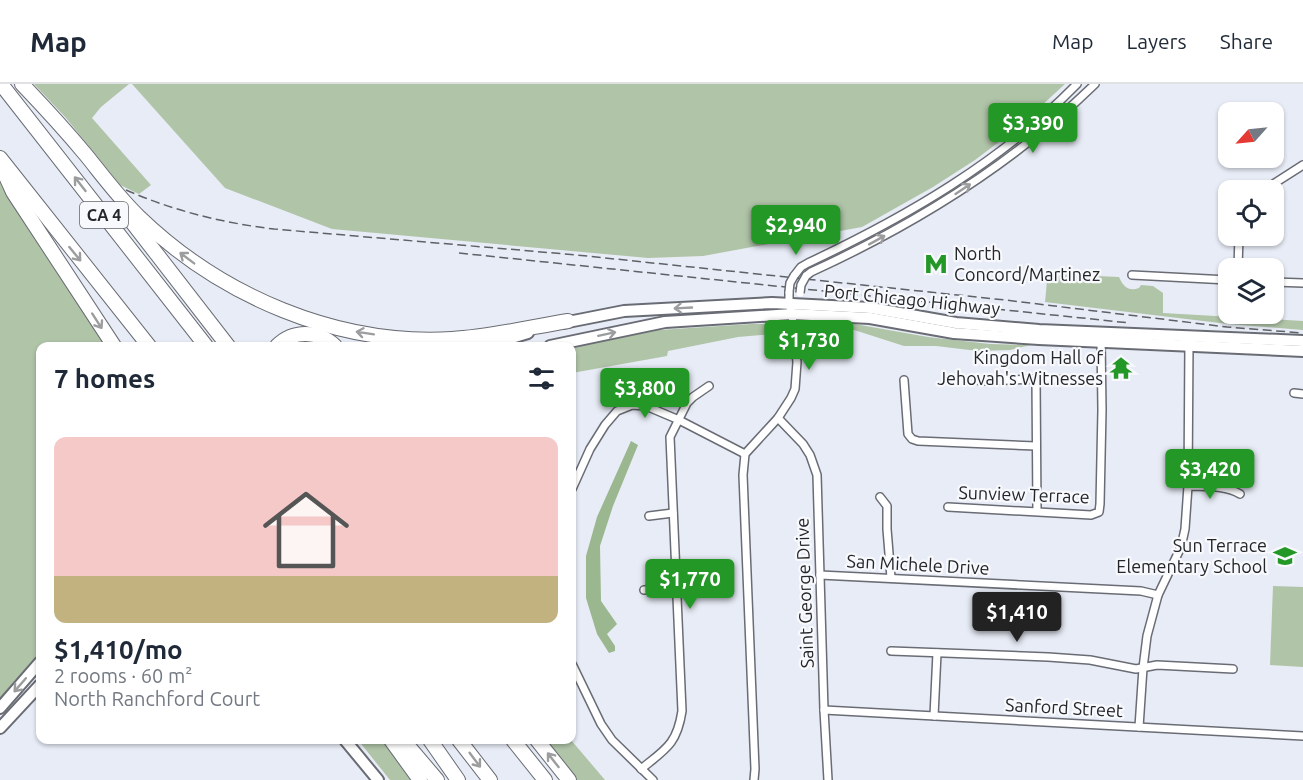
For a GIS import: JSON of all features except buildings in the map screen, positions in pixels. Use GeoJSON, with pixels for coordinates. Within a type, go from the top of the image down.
{"type":"FeatureCollection","features":[{"type":"Feature","properties":{"kind":"highway","name":"CA 4"},"geometry":{"type":"LineString","coordinates":[[1,84],[203,342]]}},
{"type":"Feature","properties":{"kind":"highway"},"geometry":{"type":"LineString","coordinates":[[22,84],[52,116],[121,199],[153,231],[211,275],[277,308],[340,329],[383,336],[429,339],[453,339],[568,321]]}},
{"type":"Feature","properties":{"kind":"highway"},"geometry":{"type":"LineString","coordinates":[[52,116],[225,342]]}},
{"type":"Feature","properties":{"kind":"highway","name":"CA 4"},"geometry":{"type":"LineString","coordinates":[[0,158],[147,342]]}},
{"type":"Feature","properties":{"kind":"highway"},"geometry":{"type":"LineString","coordinates":[[0,165],[13,192],[111,342]]}},
{"type":"Feature","properties":{"kind":"highway"},"geometry":{"type":"LineString","coordinates":[[282,342],[304,333],[329,342]]}},
{"type":"Feature","properties":{"kind":"highway"},"geometry":{"type":"LineString","coordinates":[[394,744],[420,780]]}},
{"type":"Feature","properties":{"kind":"highway"},"geometry":{"type":"LineString","coordinates":[[406,744],[437,780]]}},
{"type":"Feature","properties":{"kind":"highway"},"geometry":{"type":"LineString","coordinates":[[433,744],[459,780]]}},
{"type":"Feature","properties":{"kind":"highway"},"geometry":{"type":"LineString","coordinates":[[462,744],[490,780]]}},
{"type":"Feature","properties":{"kind":"highway"},"geometry":{"type":"LineString","coordinates":[[516,744],[545,780]]}},
{"type":"Feature","properties":{"kind":"highway"},"geometry":{"type":"LineString","coordinates":[[540,744],[569,780]]}},
{"type":"Feature","properties":{"kind":"main road","name":"Port Chicago Highway"},"geometry":{"type":"LineString","coordinates":[[498,342],[568,321],[624,311],[772,303],[954,333],[1039,339],[1101,338],[1189,342],[1303,351]]}},
{"type":"Feature","properties":{"kind":"main road","name":"Port Chicago Highway"},"geometry":{"type":"LineString","coordinates":[[569,342],[665,322],[793,308]]}},
{"type":"Feature","properties":{"kind":"main road","name":"Port Chicago Highway"},"geometry":{"type":"LineString","coordinates":[[1189,342],[1303,341]]}},
{"type":"Feature","properties":{"kind":"main road"},"geometry":{"type":"LineString","coordinates":[[0,708],[36,667]]}},
{"type":"Feature","properties":{"kind":"main road"},"geometry":{"type":"LineString","coordinates":[[0,728],[36,689]]}},
{"type":"Feature","properties":{"kind":"main road"},"geometry":{"type":"LineString","coordinates":[[348,744],[378,780]]}},
{"type":"Feature","properties":{"kind":"street"},"geometry":{"type":"LineString","coordinates":[[754,780],[743,475],[745,454],[778,418],[791,398],[796,380],[797,362],[790,283],[801,267],[886,224],[974,171],[1033,125],[1077,84]]}},
{"type":"Feature","properties":{"kind":"street"},"geometry":{"type":"LineString","coordinates":[[793,308],[801,293],[801,285],[811,272],[869,245],[957,194],[1033,138],[1095,84]]}},
{"type":"Feature","properties":{"kind":"street"},"geometry":{"type":"LineString","coordinates":[[1280,180],[1303,165]]}},
{"type":"Feature","properties":{"kind":"street"},"geometry":{"type":"LineString","coordinates":[[1132,274],[1218,279]]}},
{"type":"Feature","properties":{"kind":"street"},"geometry":{"type":"LineString","coordinates":[[1284,283],[1303,284]]}},
{"type":"Feature","properties":{"kind":"street","name":"Sunview Terrace"},"geometry":{"type":"LineString","coordinates":[[948,507],[1091,515],[1099,512],[1101,338]]}},
{"type":"Feature","properties":{"kind":"street"},"geometry":{"type":"LineString","coordinates":[[1139,727],[1147,636],[1158,595],[1180,547],[1185,529],[1188,486],[1189,342]]}},
{"type":"Feature","properties":{"kind":"street"},"geometry":{"type":"LineString","coordinates":[[980,381],[1036,379],[1101,381]]}},
{"type":"Feature","properties":{"kind":"street"},"geometry":{"type":"LineString","coordinates":[[1036,379],[1037,511]]}},
{"type":"Feature","properties":{"kind":"street"},"geometry":{"type":"LineString","coordinates":[[904,380],[908,434],[912,439],[1036,446]]}},
{"type":"Feature","properties":{"kind":"street"},"geometry":{"type":"LineString","coordinates":[[641,769],[667,748],[679,728],[682,711],[670,437],[687,403],[710,386]]}},
{"type":"Feature","properties":{"kind":"street"},"geometry":{"type":"LineString","coordinates":[[1294,393],[1303,394]]}},
{"type":"Feature","properties":{"kind":"street"},"geometry":{"type":"LineString","coordinates":[[576,480],[590,449],[605,425],[617,411],[632,405],[646,406],[679,420],[745,454]]}},
{"type":"Feature","properties":{"kind":"street","name":"Saint George Drive"},"geometry":{"type":"LineString","coordinates":[[778,418],[807,449],[817,475],[828,780]]}},
{"type":"Feature","properties":{"kind":"street"},"geometry":{"type":"LineString","coordinates":[[1188,486],[1226,489],[1240,494]]}},
{"type":"Feature","properties":{"kind":"street"},"geometry":{"type":"LineString","coordinates":[[880,497],[887,506],[891,578]]}},
{"type":"Feature","properties":{"kind":"street"},"geometry":{"type":"LineString","coordinates":[[649,516],[673,513]]}},
{"type":"Feature","properties":{"kind":"street","name":"San Michele Drive"},"geometry":{"type":"LineString","coordinates":[[820,575],[1141,591],[1158,595]]}},
{"type":"Feature","properties":{"kind":"street"},"geometry":{"type":"LineString","coordinates":[[644,591],[676,588]]}},
{"type":"Feature","properties":{"kind":"street"},"geometry":{"type":"LineString","coordinates":[[891,651],[1090,660],[1136,669],[1157,665],[1233,669]]}},
{"type":"Feature","properties":{"kind":"street"},"geometry":{"type":"LineString","coordinates":[[934,716],[937,653]]}},
{"type":"Feature","properties":{"kind":"street"},"geometry":{"type":"LineString","coordinates":[[576,672],[601,724],[612,740],[653,780]]}},
{"type":"Feature","properties":{"kind":"street","name":"Sanford Street"},"geometry":{"type":"LineString","coordinates":[[824,710],[1303,736]]}},
{"type":"Feature","properties":{"kind":"green space"},"geometry":{"type":"Polygon","coordinates":[[[34,84],[129,84],[101,107],[92,118],[151,185],[139,194],[120,185],[66,118],[34,84]]]}},
{"type":"Feature","properties":{"kind":"green space"},"geometry":{"type":"Polygon","coordinates":[[[132,84],[1065,84],[1016,129],[975,160],[933,187],[862,227],[703,256],[648,258],[332,229],[225,188],[132,84]]]}},
{"type":"Feature","properties":{"kind":"green space"},"geometry":{"type":"Polygon","coordinates":[[[0,179],[105,342],[36,342],[36,667],[0,708],[0,179]]]}},
{"type":"Feature","properties":{"kind":"green space"},"geometry":{"type":"Polygon","coordinates":[[[1070,269],[1074,275],[1119,277],[1129,289],[1139,288],[1141,285],[1153,286],[1163,293],[1163,313],[1218,316],[1218,323],[1045,302],[1047,281],[1070,269]]]}},
{"type":"Feature","properties":{"kind":"green space"},"geometry":{"type":"Polygon","coordinates":[[[1284,320],[1303,321],[1303,330],[1228,324],[1284,324],[1284,320]]]}},
{"type":"Feature","properties":{"kind":"green space"},"geometry":{"type":"Polygon","coordinates":[[[803,323],[849,323],[928,337],[990,344],[1031,345],[1010,350],[978,351],[936,346],[904,346],[848,328],[847,336],[821,331],[804,332],[803,323]]]}},
{"type":"Feature","properties":{"kind":"green space"},"geometry":{"type":"Polygon","coordinates":[[[785,324],[786,333],[738,337],[668,351],[667,356],[576,372],[576,346],[659,330],[785,324]]]}},
{"type":"Feature","properties":{"kind":"green space"},"geometry":{"type":"Polygon","coordinates":[[[631,441],[638,445],[613,506],[600,546],[601,601],[617,624],[607,634],[615,646],[615,651],[609,653],[597,634],[586,598],[586,556],[597,517],[631,441]]]}},
{"type":"Feature","properties":{"kind":"green space"},"geometry":{"type":"Polygon","coordinates":[[[1273,586],[1303,587],[1303,667],[1270,665],[1273,586]]]}},
{"type":"Feature","properties":{"kind":"green space"},"geometry":{"type":"Polygon","coordinates":[[[361,744],[394,744],[420,780],[390,780],[361,744]]]}},
{"type":"Feature","properties":{"kind":"green space"},"geometry":{"type":"Polygon","coordinates":[[[548,744],[574,744],[605,780],[576,780],[548,744]]]}},
{"type":"Feature","properties":{"kind":"railway"},"geometry":{"type":"LineString","coordinates":[[126,190],[199,215],[274,229],[577,255],[1005,300],[1227,327],[1303,333]]}},
{"type":"Feature","properties":{"kind":"railway"},"geometry":{"type":"LineString","coordinates":[[459,253],[1130,323]]}},
{"type":"Feature","properties":{"kind":"place","name":"North Concord/Martinez"},"geometry":{"type":"Point","coordinates":[936,264]}},
{"type":"Feature","properties":{"kind":"place","name":"Kingdom Hall of Jehovah's Witnesses"},"geometry":{"type":"Point","coordinates":[1121,368]}},
{"type":"Feature","properties":{"kind":"place","name":"Sun Terrace Elementary School"},"geometry":{"type":"Point","coordinates":[1285,556]}}]}
